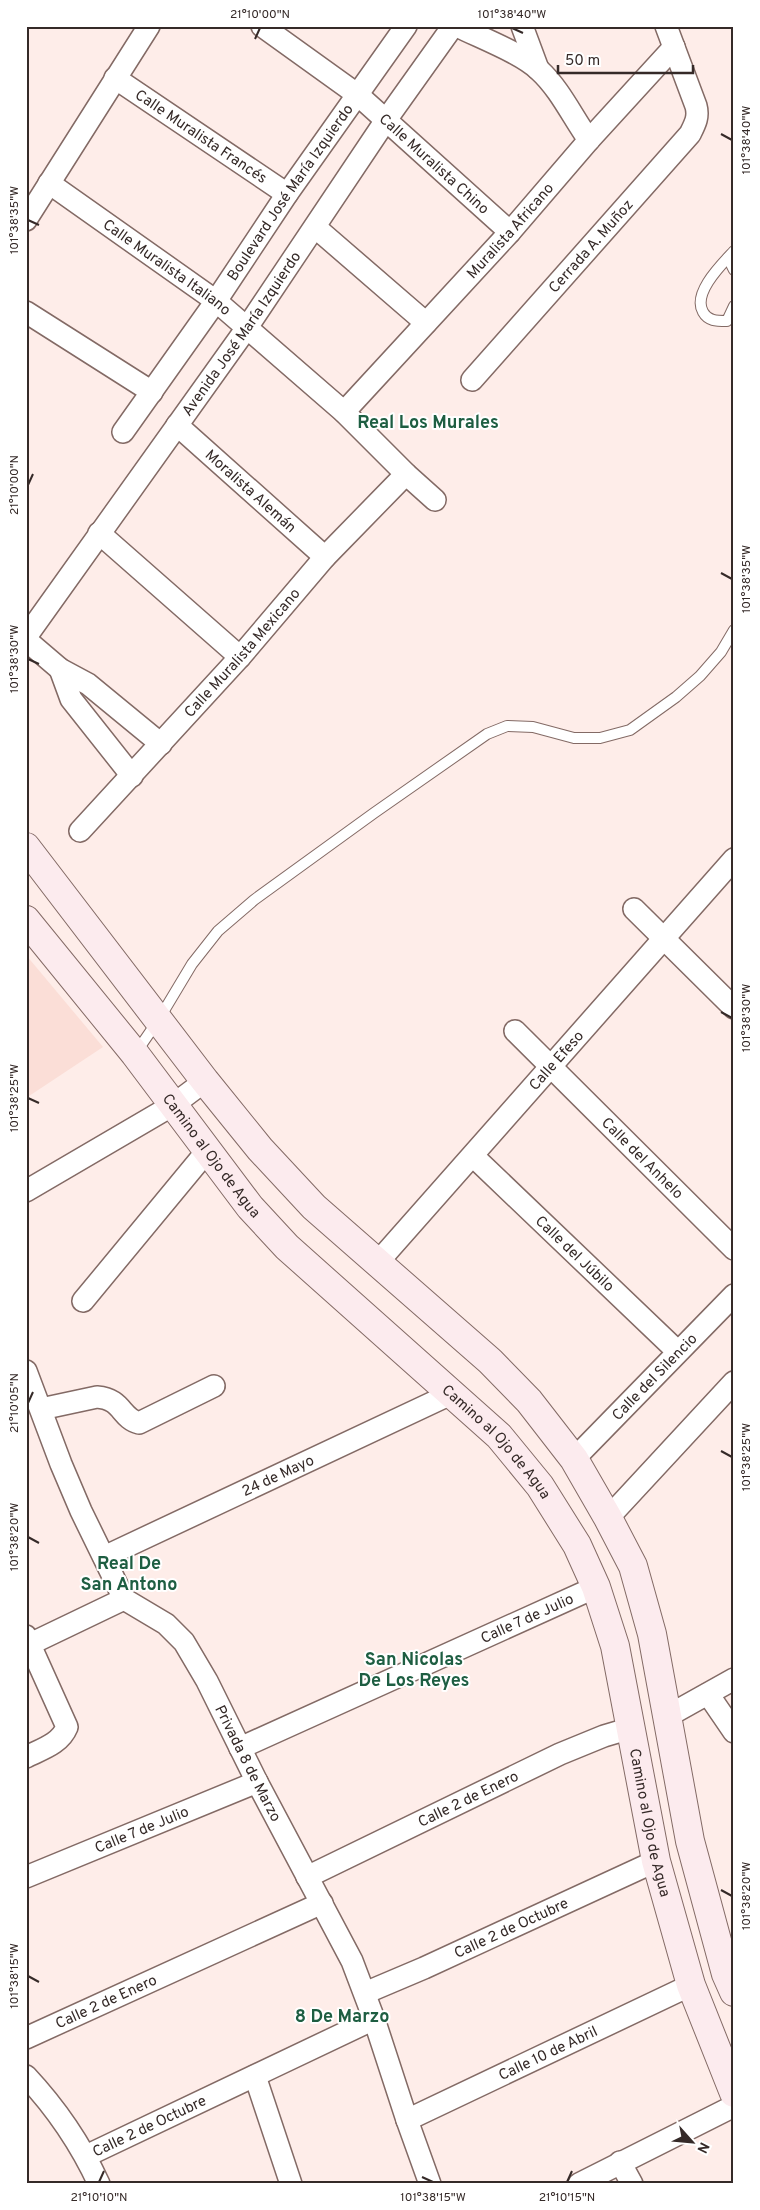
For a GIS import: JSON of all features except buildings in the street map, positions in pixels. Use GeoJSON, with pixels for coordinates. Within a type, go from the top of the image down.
{"type":"FeatureCollection","features":[{"type":"Feature","properties":{"kind":"street"},"geometry":{"type":"LineString","coordinates":[[26,220],[149,26]]}},
{"type":"Feature","properties":{"kind":"street","name":"Calle Muralista Chino"},"geometry":{"type":"LineString","coordinates":[[262,26],[358,95],[510,232]]}},
{"type":"Feature","properties":{"kind":"street","name":"Boulevard José María Izquierdo"},"geometry":{"type":"LineString","coordinates":[[123,432],[216,301],[287,194],[406,26]]}},
{"type":"Feature","properties":{"kind":"street"},"geometry":{"type":"LineString","coordinates":[[455,26],[521,58],[538,69],[547,78],[589,140]]}},
{"type":"Feature","properties":{"kind":"street","name":"Avenida José María Izquierdo"},"geometry":{"type":"LineString","coordinates":[[26,639],[36,616],[99,534],[246,329],[386,120],[455,26]]}},
{"type":"Feature","properties":{"kind":"street"},"geometry":{"type":"LineString","coordinates":[[522,26],[538,69]]}},
{"type":"Feature","properties":{"kind":"street"},"geometry":{"type":"LineString","coordinates":[[666,26],[674,47]]}},
{"type":"Feature","properties":{"kind":"street","name":"Cerrada A. Muñoz"},"geometry":{"type":"LineString","coordinates":[[472,380],[690,134],[698,115],[674,47]]}},
{"type":"Feature","properties":{"kind":"street","name":"Muralista Africano"},"geometry":{"type":"LineString","coordinates":[[344,412],[510,232],[589,140],[674,47]]}},
{"type":"Feature","properties":{"kind":"street","name":"Calle Muralista Francés"},"geometry":{"type":"LineString","coordinates":[[115,78],[287,194]]}},
{"type":"Feature","properties":{"kind":"street","name":"Calle Muralista Italiano"},"geometry":{"type":"LineString","coordinates":[[49,183],[216,301],[344,412],[435,500]]}},
{"type":"Feature","properties":{"kind":"street"},"geometry":{"type":"LineString","coordinates":[[315,227],[426,323]]}},
{"type":"Feature","properties":{"kind":"street"},"geometry":{"type":"LineString","coordinates":[[26,312],[152,392]]}},
{"type":"Feature","properties":{"kind":"street","name":"Moralista Alemán"},"geometry":{"type":"LineString","coordinates":[[177,425],[324,557]]}},
{"type":"Feature","properties":{"kind":"street","name":"Calle Muralista Mexicano"},"geometry":{"type":"LineString","coordinates":[[80,831],[240,657],[324,557],[406,474]]}},
{"type":"Feature","properties":{"kind":"street"},"geometry":{"type":"LineString","coordinates":[[99,534],[240,657]]}},
{"type":"Feature","properties":{"kind":"street"},"geometry":{"type":"LineString","coordinates":[[26,639],[60,669],[88,684],[161,744]]}},
{"type":"Feature","properties":{"kind":"street"},"geometry":{"type":"LineString","coordinates":[[60,669],[71,699],[132,776]]}},
{"type":"Feature","properties":{"kind":"street"},"geometry":{"type":"LineString","coordinates":[[26,847],[205,1081],[260,1149],[314,1207],[490,1361],[529,1401],[574,1458],[633,1566],[652,1634],[690,1841],[726,1974],[734,1992]]}},
{"type":"Feature","properties":{"kind":"street","name":"Calle Efeso"},"geometry":{"type":"LineString","coordinates":[[378,1262],[734,859]]}},
{"type":"Feature","properties":{"kind":"street"},"geometry":{"type":"LineString","coordinates":[[634,909],[734,1008]]}},
{"type":"Feature","properties":{"kind":"street","name":"Camino al Ojo de Agua"},"geometry":{"type":"LineString","coordinates":[[26,920],[135,1054],[250,1207],[288,1247],[499,1436],[540,1486],[576,1545],[596,1587],[615,1646],[656,1861],[691,1985],[734,2094]]}},
{"type":"Feature","properties":{"kind":"street","name":"Calle del Anhelo"},"geometry":{"type":"LineString","coordinates":[[514,1031],[734,1249]]}},
{"type":"Feature","properties":{"kind":"street"},"geometry":{"type":"LineString","coordinates":[[26,1191],[173,1105],[205,1081]]}},
{"type":"Feature","properties":{"kind":"street"},"geometry":{"type":"LineString","coordinates":[[83,1301],[207,1151]]}},
{"type":"Feature","properties":{"kind":"street","name":"Calle del Júbilo"},"geometry":{"type":"LineString","coordinates":[[473,1156],[677,1351]]}},
{"type":"Feature","properties":{"kind":"street","name":"Calle del Silencio"},"geometry":{"type":"LineString","coordinates":[[574,1458],[734,1295]]}},
{"type":"Feature","properties":{"kind":"street"},"geometry":{"type":"LineString","coordinates":[[26,1371],[61,1464],[124,1600],[28,1642],[67,1727],[65,1733],[56,1742],[26,1757]]}},
{"type":"Feature","properties":{"kind":"street"},"geometry":{"type":"LineString","coordinates":[[608,1518],[734,1382]]}},
{"type":"Feature","properties":{"kind":"street"},"geometry":{"type":"LineString","coordinates":[[40,1409],[97,1397],[106,1398],[117,1403],[131,1421],[139,1423],[214,1386]]}},
{"type":"Feature","properties":{"kind":"street","name":"24 de Mayo"},"geometry":{"type":"LineString","coordinates":[[104,1557],[453,1393]]}},
{"type":"Feature","properties":{"kind":"street","name":"Calle 7 de Julio"},"geometry":{"type":"LineString","coordinates":[[240,1748],[596,1587]]}},
{"type":"Feature","properties":{"kind":"street","name":"Privada 8 de Marzo"},"geometry":{"type":"LineString","coordinates":[[124,1600],[166,1624],[184,1642],[207,1681],[256,1782],[352,1961],[365,1993],[430,2184]]}},
{"type":"Feature","properties":{"kind":"street"},"geometry":{"type":"LineString","coordinates":[[666,1717],[734,1679]]}},
{"type":"Feature","properties":{"kind":"street"},"geometry":{"type":"LineString","coordinates":[[708,1694],[734,1732]]}},
{"type":"Feature","properties":{"kind":"street","name":"Calle 2 de Enero"},"geometry":{"type":"LineString","coordinates":[[307,1877],[560,1754],[631,1728]]}},
{"type":"Feature","properties":{"kind":"street","name":"Calle 7 de Julio"},"geometry":{"type":"LineString","coordinates":[[26,1877],[256,1782]]}},
{"type":"Feature","properties":{"kind":"street","name":"Calle 2 de Octubre"},"geometry":{"type":"LineString","coordinates":[[365,1993],[424,1968],[656,1861]]}},
{"type":"Feature","properties":{"kind":"street","name":"Calle 2 de Enero"},"geometry":{"type":"LineString","coordinates":[[26,2038],[322,1903]]}},
{"type":"Feature","properties":{"kind":"street","name":"Calle 10 de Abril"},"geometry":{"type":"LineString","coordinates":[[407,2120],[691,1985]]}},
{"type":"Feature","properties":{"kind":"street","name":"Calle 2 de Octubre"},"geometry":{"type":"LineString","coordinates":[[86,2156],[374,2019]]}},
{"type":"Feature","properties":{"kind":"street"},"geometry":{"type":"LineString","coordinates":[[26,2076],[43,2095],[86,2156],[100,2184]]}},
{"type":"Feature","properties":{"kind":"street"},"geometry":{"type":"LineString","coordinates":[[255,2076],[291,2184]]}},
{"type":"Feature","properties":{"kind":"street"},"geometry":{"type":"LineString","coordinates":[[579,2184],[734,2106]]}},
{"type":"Feature","properties":{"kind":"street"},"geometry":{"type":"LineString","coordinates":[[620,2162],[632,2184]]}},
{"type":"Feature","properties":{"kind":"lane"},"geometry":{"type":"LineString","coordinates":[[731,254],[734,270]]}},
{"type":"Feature","properties":{"kind":"lane"},"geometry":{"type":"LineString","coordinates":[[731,254],[704,289],[700,307],[706,317],[715,321],[726,321],[734,306]]}},
{"type":"Feature","properties":{"kind":"lane"},"geometry":{"type":"LineString","coordinates":[[135,1054],[159,1019],[192,964],[218,931],[254,900],[342,836],[487,734],[508,726],[533,727],[574,738],[600,738],[630,730],[676,697],[700,676],[721,652],[734,630]]}},
{"type":"Feature","properties":{"kind":"shaded area"},"geometry":{"type":"Polygon","coordinates":[[[26,955],[103,1047],[26,1098],[26,955]]]}},
{"type":"Feature","properties":{"kind":"district","name":"Real Los Murales"},"geometry":{"type":"Point","coordinates":[428,422]}},
{"type":"Feature","properties":{"kind":"district","name":"Real De San Antono"},"geometry":{"type":"Point","coordinates":[129,1574]}},
{"type":"Feature","properties":{"kind":"district","name":"San Nicolas De Los Reyes"},"geometry":{"type":"Point","coordinates":[414,1669]}},
{"type":"Feature","properties":{"kind":"district","name":"8 De Marzo"},"geometry":{"type":"Point","coordinates":[342,2016]}}]}
